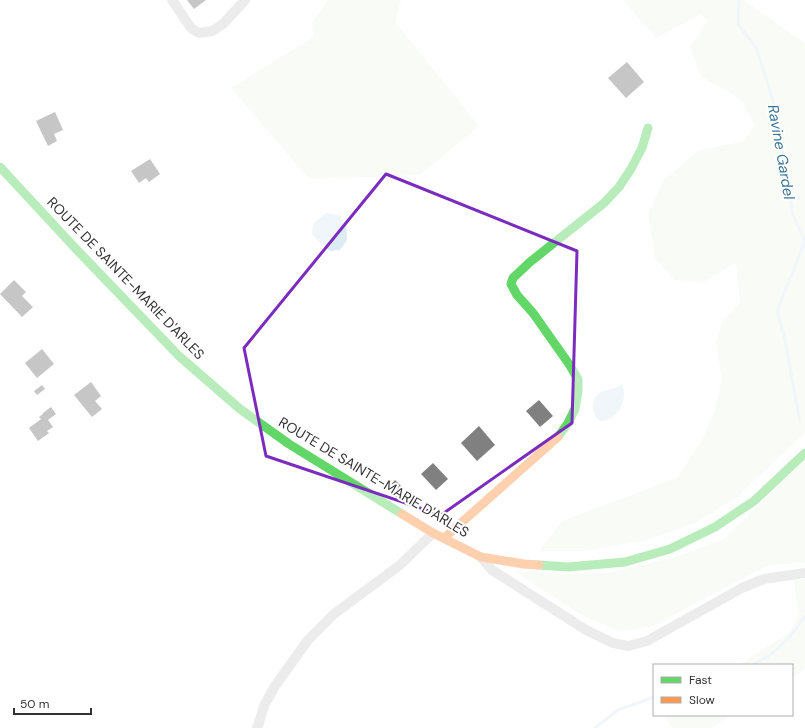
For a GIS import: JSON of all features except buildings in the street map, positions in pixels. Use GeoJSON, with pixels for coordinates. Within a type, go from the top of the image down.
{"type":"FeatureCollection","features":[{"type":"Feature","properties":{"kind":"main road"},"geometry":{"type":"LineString","coordinates":[[444,538],[559,436],[575,410],[578,379],[532,313],[517,295],[511,284],[513,278],[530,262],[604,202],[619,187],[642,148],[648,128]]}},
{"type":"Feature","properties":{"kind":"main road","name":"ROUTE DE SAINTE-MARIE D'ARLES"},"geometry":{"type":"LineString","coordinates":[[0,167],[179,356],[240,409],[289,444],[434,533],[481,557],[524,564],[568,567],[625,562],[670,549],[715,527],[754,501],[805,453]]}},
{"type":"Feature","properties":{"kind":"street"},"geometry":{"type":"LineString","coordinates":[[172,0],[191,28],[199,33],[212,31],[223,24],[245,0]]}},
{"type":"Feature","properties":{"kind":"street"},"geometry":{"type":"LineString","coordinates":[[257,728],[264,706],[275,686],[308,640],[334,614],[400,565],[434,533]]}},
{"type":"Feature","properties":{"kind":"street"},"geometry":{"type":"LineString","coordinates":[[481,557],[492,570],[586,630],[613,643],[628,646],[647,641],[742,588],[764,579],[805,573]]}},
{"type":"Feature","properties":{"kind":"highlighted area"},"geometry":{"type":"Polygon","coordinates":[[[386,174],[577,251],[572,423],[441,515],[266,456],[244,348],[386,174]]]}},
{"type":"Feature","properties":{"kind":"shaded area"},"geometry":{"type":"Polygon","coordinates":[[[328,0],[401,0],[395,22],[479,126],[420,175],[309,179],[231,88],[313,37],[312,23],[328,0]]]}},
{"type":"Feature","properties":{"kind":"shaded area"},"geometry":{"type":"Polygon","coordinates":[[[623,0],[743,0],[805,43],[805,433],[736,498],[697,522],[647,540],[582,551],[539,551],[562,521],[677,478],[701,442],[714,413],[722,379],[716,343],[722,322],[740,302],[736,263],[704,282],[674,280],[655,258],[648,214],[663,181],[698,151],[744,141],[755,125],[740,99],[701,76],[690,47],[708,20],[701,14],[656,38],[623,0]]]}},
{"type":"Feature","properties":{"kind":"shaded area"},"geometry":{"type":"Polygon","coordinates":[[[326,213],[340,215],[346,225],[347,240],[340,250],[330,251],[312,234],[313,224],[326,213]]]}},
{"type":"Feature","properties":{"kind":"shaded area"},"geometry":{"type":"Polygon","coordinates":[[[622,384],[624,394],[619,410],[614,416],[608,419],[603,421],[598,419],[595,415],[593,406],[595,397],[606,390],[622,384]]]}},
{"type":"Feature","properties":{"kind":"shaded area"},"geometry":{"type":"Polygon","coordinates":[[[805,460],[805,563],[769,565],[655,626],[619,631],[580,614],[514,571],[556,574],[607,573],[679,556],[724,539],[805,460]]]}},
{"type":"Feature","properties":{"kind":"shaded area"},"geometry":{"type":"Polygon","coordinates":[[[805,579],[805,669],[793,676],[793,664],[739,664],[791,631],[798,615],[794,580],[805,579]]]}},
{"type":"Feature","properties":{"kind":"shaded area"},"geometry":{"type":"Polygon","coordinates":[[[664,716],[730,716],[711,728],[673,728],[664,716]]]}},
{"type":"Feature","properties":{"kind":"waterway","name":"Ravine Gardel"},"geometry":{"type":"LineString","coordinates":[[739,0],[738,24],[757,49],[775,108],[793,215],[805,241],[777,311],[784,335],[800,422]]}},
{"type":"Feature","properties":{"kind":"waterway","name":"Ravine Gardel"},"geometry":{"type":"LineString","coordinates":[[754,664],[769,656],[779,647],[805,616]]}},
{"type":"Feature","properties":{"kind":"waterway","name":"Ravine Gardel"},"geometry":{"type":"LineString","coordinates":[[595,728],[618,710],[653,697]]}},
{"type":"Feature","properties":{"kind":"traffic: fast"},"geometry":{"type":"LineString","coordinates":[[558,437],[568,423],[575,409],[578,379],[533,313],[517,295],[511,284],[513,278],[530,262],[604,203],[619,187],[642,148],[648,128]]}},
{"type":"Feature","properties":{"kind":"traffic: fast"},"geometry":{"type":"LineString","coordinates":[[0,167],[179,356],[240,409],[289,444],[402,514]]}},
{"type":"Feature","properties":{"kind":"traffic: fast"},"geometry":{"type":"LineString","coordinates":[[539,565],[568,567],[625,562],[670,549],[715,527],[754,501],[805,453]]}},
{"type":"Feature","properties":{"kind":"traffic: slow"},"geometry":{"type":"LineString","coordinates":[[444,538],[558,437]]}},
{"type":"Feature","properties":{"kind":"traffic: slow"},"geometry":{"type":"LineString","coordinates":[[402,514],[433,533],[481,557],[539,565]]}}]}
